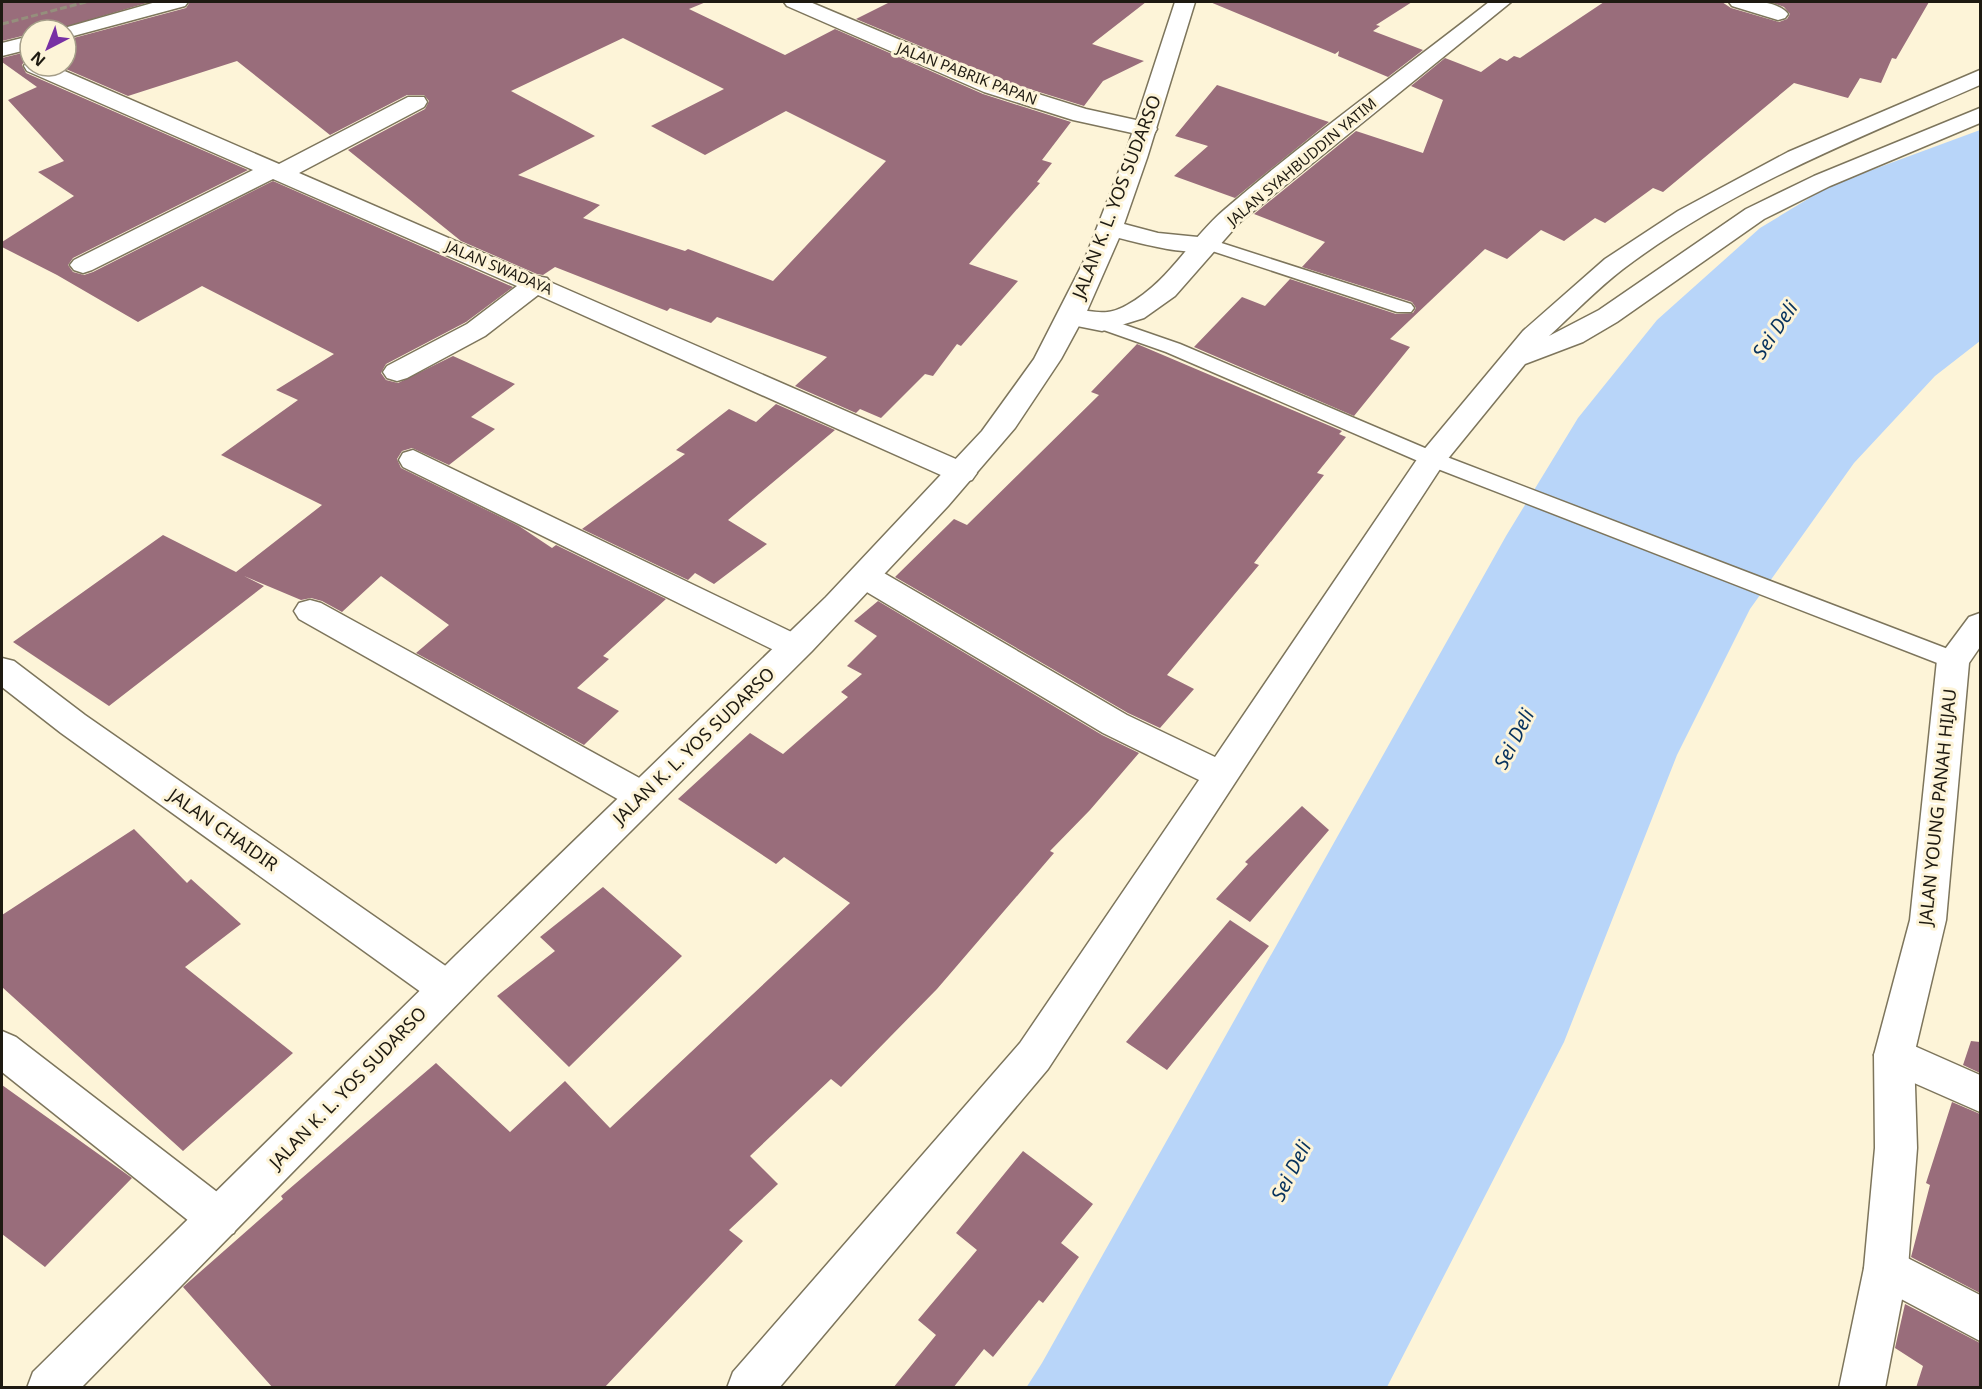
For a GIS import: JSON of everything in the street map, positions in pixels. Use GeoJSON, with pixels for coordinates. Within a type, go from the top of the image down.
{"type":"FeatureCollection","features":[{"type":"Feature","properties":{"kind":"main road"},"geometry":{"type":"LineString","coordinates":[[78,29],[178,2]]}},
{"type":"Feature","properties":{"kind":"main road","name":"JALAN PABRIK PAPAN"},"geometry":{"type":"LineString","coordinates":[[794,2],[992,87],[1081,116],[1146,129]]}},
{"type":"Feature","properties":{"kind":"main road","name":"JALAN K. L. YOS SUDARSO"},"geometry":{"type":"LineString","coordinates":[[49,1388],[446,988],[866,577],[962,473],[1087,320],[1109,228],[1146,129],[1185,2]]}},
{"type":"Feature","properties":{"kind":"main road","name":"JALAN SYAHBUDDIN YATIM"},"geometry":{"type":"LineString","coordinates":[[1087,320],[1135,312],[1166,291],[1231,218],[1501,2]]}},
{"type":"Feature","properties":{"kind":"main road"},"geometry":{"type":"LineString","coordinates":[[1739,2],[1778,14]]}},
{"type":"Feature","properties":{"kind":"main road"},"geometry":{"type":"LineString","coordinates":[[749,1388],[1034,1056],[1220,775],[1448,466],[1514,359],[1532,337],[1614,264],[1687,216],[1796,157],[1980,77]]}},
{"type":"Feature","properties":{"kind":"main road","name":"JALAN SWADAYA"},"geometry":{"type":"LineString","coordinates":[[62,78],[538,284],[962,473]]}},
{"type":"Feature","properties":{"kind":"main road"},"geometry":{"type":"LineString","coordinates":[[83,266],[416,102]]}},
{"type":"Feature","properties":{"kind":"main road"},"geometry":{"type":"LineString","coordinates":[[1514,359],[1574,336],[1608,316],[1755,214],[1822,181],[1980,115]]}},
{"type":"Feature","properties":{"kind":"main road"},"geometry":{"type":"LineString","coordinates":[[1109,228],[1158,240],[1209,244]]}},
{"type":"Feature","properties":{"kind":"main road"},"geometry":{"type":"LineString","coordinates":[[397,372],[476,330],[538,284]]}},
{"type":"Feature","properties":{"kind":"main road"},"geometry":{"type":"LineString","coordinates":[[412,460],[795,647]]}},
{"type":"Feature","properties":{"kind":"main road"},"geometry":{"type":"LineString","coordinates":[[866,577],[1115,724],[1220,775]]}},
{"type":"Feature","properties":{"kind":"main road"},"geometry":{"type":"LineString","coordinates":[[310,611],[642,796]]}},
{"type":"Feature","properties":{"kind":"main road"},"geometry":{"type":"LineString","coordinates":[[1953,660],[1980,625]]}},
{"type":"Feature","properties":{"kind":"main road","name":"JALAN YOUNG PANAH HIJAU"},"geometry":{"type":"LineString","coordinates":[[1862,1388],[1886,1268],[1896,1148],[1894,1055],[1928,920],[1953,660]]}},
{"type":"Feature","properties":{"kind":"main road","name":"JALAN CHAIDIR"},"geometry":{"type":"LineString","coordinates":[[2,670],[82,730],[446,988]]}},
{"type":"Feature","properties":{"kind":"main road"},"geometry":{"type":"LineString","coordinates":[[2,1049],[219,1219]]}},
{"type":"Feature","properties":{"kind":"main road"},"geometry":{"type":"LineString","coordinates":[[1894,1055],[1980,1094]]}},
{"type":"Feature","properties":{"kind":"main road"},"geometry":{"type":"LineString","coordinates":[[1886,1268],[1980,1318]]}},
{"type":"Feature","properties":{"kind":"lane"},"geometry":{"type":"LineString","coordinates":[[1209,244],[1404,308]]}},
{"type":"Feature","properties":{"kind":"lane"},"geometry":{"type":"LineString","coordinates":[[1087,320],[1173,348],[1448,466],[1953,660]]}},
{"type":"Feature","properties":{"kind":"water","name":"Sei Deli"},"geometry":{"type":"Polygon","coordinates":[[[1980,130],[1980,341],[1935,376],[1854,463],[1750,609],[1677,755],[1564,1042],[1387,1387],[1026,1388],[1506,536],[1578,418],[1657,320],[1760,228],[1831,185],[1980,130]]]}},
{"type":"Feature","properties":{"kind":"building"},"geometry":{"type":"Polygon","coordinates":[[[2,2],[150,2],[78,23],[78,18],[18,18],[18,37],[2,41],[2,2]]]}},
{"type":"Feature","properties":{"kind":"building"},"geometry":{"type":"Polygon","coordinates":[[[190,2],[706,2],[689,9],[785,55],[835,29],[983,94],[1071,122],[1042,160],[1052,163],[1037,182],[1040,183],[969,264],[1018,281],[961,346],[957,344],[933,376],[925,374],[881,418],[860,409],[856,413],[795,386],[827,357],[717,317],[711,323],[670,308],[667,311],[555,267],[543,275],[537,274],[461,241],[348,150],[425,109],[429,101],[424,95],[407,95],[330,135],[237,61],[128,96],[78,74],[78,37],[186,8],[190,2]],[[623,38],[511,91],[595,136],[518,175],[600,205],[583,218],[685,251],[688,249],[773,281],[886,161],[786,111],[705,155],[651,126],[724,89],[623,38]]]}},
{"type":"Feature","properties":{"kind":"building"},"geometry":{"type":"Polygon","coordinates":[[[890,2],[1146,2],[1092,44],[1144,61],[1103,81],[1084,106],[1001,80],[856,19],[890,2]]]}},
{"type":"Feature","properties":{"kind":"building"},"geometry":{"type":"Polygon","coordinates":[[[1210,2],[1412,2],[1376,25],[1380,26],[1373,31],[1423,50],[1388,77],[1338,56],[1339,51],[1335,54],[1210,2]]]}},
{"type":"Feature","properties":{"kind":"building"},"geometry":{"type":"Polygon","coordinates":[[[1604,2],[1722,2],[1731,8],[1779,22],[1787,19],[1790,14],[1784,7],[1770,2],[1929,2],[1896,59],[1892,58],[1881,83],[1860,78],[1848,98],[1794,83],[1663,192],[1653,188],[1605,223],[1595,218],[1564,241],[1541,230],[1507,259],[1485,249],[1390,339],[1410,347],[1354,416],[1194,347],[1242,297],[1265,306],[1290,279],[1396,314],[1413,313],[1416,308],[1412,302],[1302,267],[1325,242],[1254,214],[1356,131],[1423,153],[1443,100],[1411,86],[1445,58],[1481,72],[1500,58],[1507,61],[1514,56],[1520,58],[1604,2]]]}},
{"type":"Feature","properties":{"kind":"building"},"geometry":{"type":"Polygon","coordinates":[[[18,54],[18,73],[2,62],[2,58],[18,54]]]}},
{"type":"Feature","properties":{"kind":"building"},"geometry":{"type":"Polygon","coordinates":[[[24,78],[37,78],[248,170],[73,258],[68,265],[73,272],[84,275],[93,272],[273,181],[513,287],[466,322],[386,364],[381,373],[386,380],[398,383],[453,356],[515,384],[471,417],[495,429],[449,465],[412,448],[402,451],[397,459],[401,468],[519,526],[552,548],[556,545],[666,599],[603,656],[609,659],[577,688],[619,711],[584,745],[416,653],[449,625],[381,576],[342,612],[322,601],[311,598],[301,600],[244,576],[264,586],[109,706],[13,642],[163,535],[236,572],[322,505],[221,455],[298,400],[276,390],[334,354],[202,286],[138,322],[57,275],[2,247],[2,242],[74,196],[38,172],[64,161],[8,100],[37,87],[24,78]]]}},
{"type":"Feature","properties":{"kind":"building"},"geometry":{"type":"Polygon","coordinates":[[[1217,85],[1329,122],[1235,198],[1174,176],[1208,146],[1175,136],[1217,85]]]}},
{"type":"Feature","properties":{"kind":"building"},"geometry":{"type":"Polygon","coordinates":[[[1137,344],[1342,431],[1339,434],[1346,437],[1317,473],[1324,475],[1254,563],[1259,565],[1167,675],[1194,689],[1160,728],[1128,713],[895,577],[954,519],[967,525],[1099,395],[1091,392],[1137,344]]]}},
{"type":"Feature","properties":{"kind":"building"},"geometry":{"type":"Polygon","coordinates":[[[776,404],[835,430],[728,520],[767,544],[714,584],[695,573],[688,580],[582,529],[685,454],[676,450],[729,409],[756,422],[776,404]]]}},
{"type":"Feature","properties":{"kind":"building"},"geometry":{"type":"Polygon","coordinates":[[[878,601],[1102,735],[1139,753],[1090,810],[1050,851],[1054,853],[937,989],[841,1087],[831,1079],[750,1156],[778,1184],[729,1230],[743,1241],[604,1388],[273,1388],[183,1287],[283,1199],[281,1196],[436,1063],[510,1132],[565,1081],[610,1128],[850,903],[784,857],[776,864],[678,799],[750,733],[783,754],[848,697],[841,692],[862,674],[847,666],[877,636],[854,621],[878,601]]]}},
{"type":"Feature","properties":{"kind":"building"},"geometry":{"type":"Polygon","coordinates":[[[1302,806],[1329,830],[1250,922],[1216,899],[1248,864],[1245,862],[1302,806]]]}},
{"type":"Feature","properties":{"kind":"building"},"geometry":{"type":"Polygon","coordinates":[[[134,829],[187,883],[191,879],[241,924],[185,967],[293,1053],[183,1151],[2,987],[2,915],[134,829]]]}},
{"type":"Feature","properties":{"kind":"building"},"geometry":{"type":"Polygon","coordinates":[[[603,887],[682,956],[569,1067],[497,996],[555,951],[540,937],[603,887]]]}},
{"type":"Feature","properties":{"kind":"building"},"geometry":{"type":"Polygon","coordinates":[[[1230,920],[1269,946],[1167,1070],[1126,1042],[1230,920]]]}},
{"type":"Feature","properties":{"kind":"building"},"geometry":{"type":"Polygon","coordinates":[[[1971,1041],[1980,1042],[1980,1073],[1963,1065],[1971,1041]]]}},
{"type":"Feature","properties":{"kind":"building"},"geometry":{"type":"Polygon","coordinates":[[[2,1085],[132,1178],[45,1267],[2,1234],[2,1085]]]}},
{"type":"Feature","properties":{"kind":"building"},"geometry":{"type":"Polygon","coordinates":[[[1952,1102],[1980,1114],[1980,1293],[1911,1257],[1930,1185],[1926,1183],[1952,1102]]]}},
{"type":"Feature","properties":{"kind":"building"},"geometry":{"type":"Polygon","coordinates":[[[1023,1151],[1093,1204],[1061,1243],[1079,1257],[1043,1303],[1039,1300],[993,1357],[984,1349],[953,1388],[893,1388],[936,1335],[918,1320],[977,1250],[956,1233],[1023,1151]]]}},
{"type":"Feature","properties":{"kind":"building"},"geometry":{"type":"Polygon","coordinates":[[[1905,1304],[1980,1343],[1980,1388],[1916,1388],[1923,1366],[1895,1348],[1905,1304]]]}},
{"type":"Feature","properties":{"kind":"railway"},"geometry":{"type":"LineString","coordinates":[[2,24],[86,2]]}}]}
